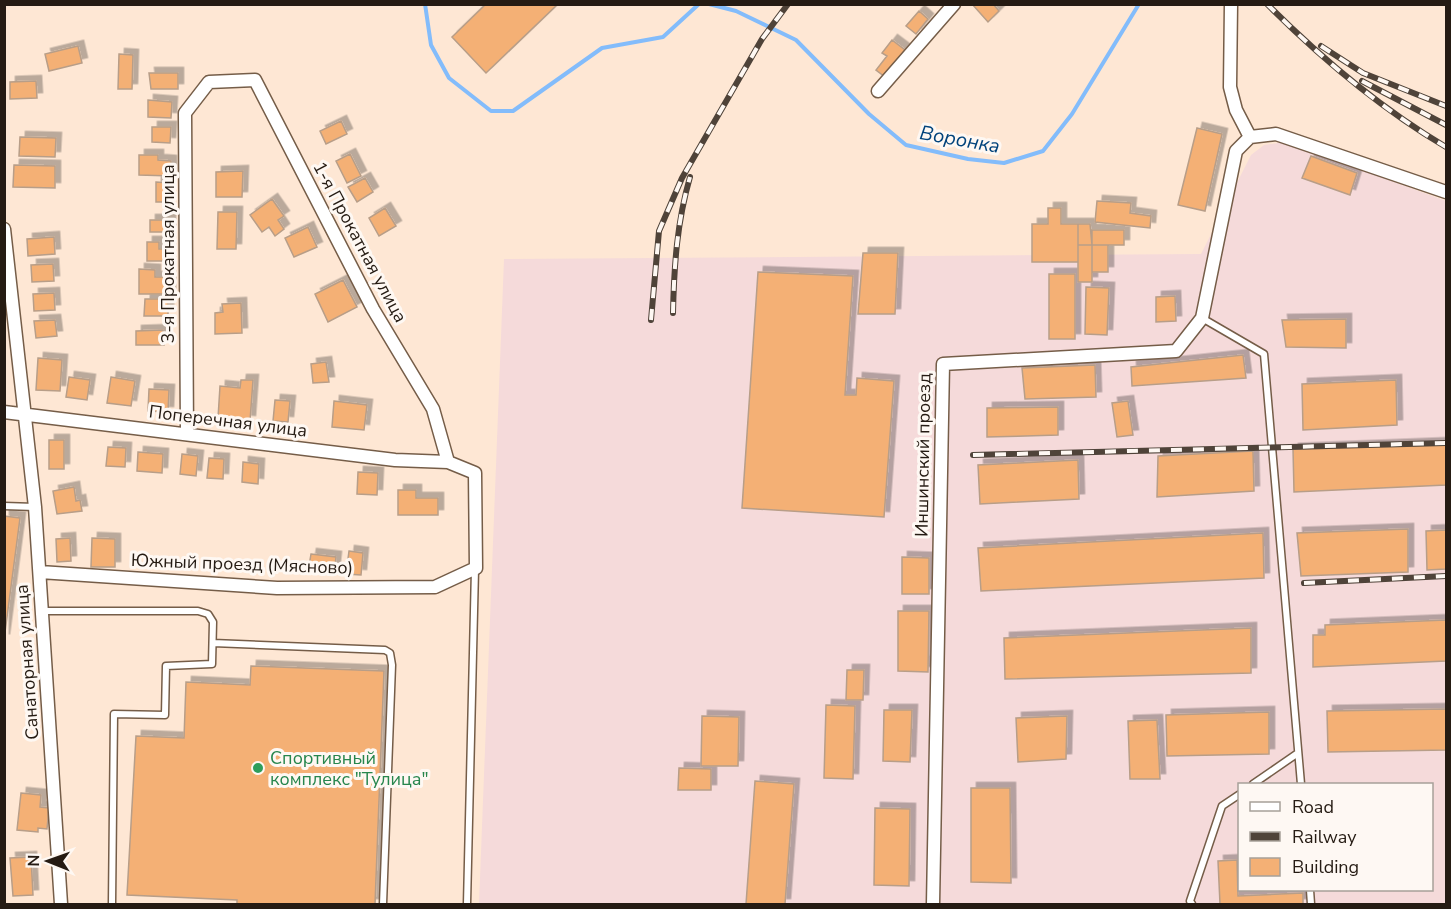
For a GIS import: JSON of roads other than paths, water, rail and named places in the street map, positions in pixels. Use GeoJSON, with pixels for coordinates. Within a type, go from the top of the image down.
{"type":"FeatureCollection","features":[{"type":"Feature","properties":{"kind":"street"},"geometry":{"type":"LineString","coordinates":[[878,91],[954,4]]}},
{"type":"Feature","properties":{"kind":"street"},"geometry":{"type":"LineString","coordinates":[[1231,4],[1230,87],[1236,110],[1250,136],[1276,134],[1446,192]]}},
{"type":"Feature","properties":{"kind":"street","name":"1-я Прокатная улица"},"geometry":{"type":"LineString","coordinates":[[209,82],[255,80],[374,309],[433,409],[448,462]]}},
{"type":"Feature","properties":{"kind":"street","name":"3-я Прокатная улица"},"geometry":{"type":"LineString","coordinates":[[187,434],[185,113],[209,82]]}},
{"type":"Feature","properties":{"kind":"street","name":"Иншинский проезд"},"geometry":{"type":"LineString","coordinates":[[933,904],[943,364],[1176,351],[1202,318],[1236,151],[1250,136]]}},
{"type":"Feature","properties":{"kind":"street","name":"Санаторная улица"},"geometry":{"type":"LineString","coordinates":[[4,229],[27,417],[35,507],[61,904]]}},
{"type":"Feature","properties":{"kind":"street","name":"Поперечная улица"},"geometry":{"type":"LineString","coordinates":[[4,412],[27,417],[395,460],[448,462],[476,473],[476,568]]}},
{"type":"Feature","properties":{"kind":"street","name":"Южный проезд (Мясново)"},"geometry":{"type":"LineString","coordinates":[[40,572],[277,588],[435,587],[476,568]]}},
{"type":"Feature","properties":{"kind":"lane"},"geometry":{"type":"LineString","coordinates":[[1202,318],[1264,354],[1301,783]]}},
{"type":"Feature","properties":{"kind":"lane"},"geometry":{"type":"LineString","coordinates":[[4,506],[35,507]]}},
{"type":"Feature","properties":{"kind":"lane"},"geometry":{"type":"LineString","coordinates":[[467,904],[476,568]]}},
{"type":"Feature","properties":{"kind":"lane"},"geometry":{"type":"LineString","coordinates":[[41,611],[203,612],[213,622],[211,664],[166,666],[165,715],[114,714],[112,904]]}},
{"type":"Feature","properties":{"kind":"lane"},"geometry":{"type":"LineString","coordinates":[[213,643],[390,652],[392,665],[383,904]]}},
{"type":"Feature","properties":{"kind":"lane"},"geometry":{"type":"LineString","coordinates":[[1254,783],[1298,753]]}},
{"type":"Feature","properties":{"kind":"lane"},"geometry":{"type":"LineString","coordinates":[[1192,904],[1190,901],[1222,806],[1238,795]]}},
{"type":"Feature","properties":{"kind":"waterway","name":"Воронка"},"geometry":{"type":"LineString","coordinates":[[425,4],[431,45],[449,78],[491,111],[513,111],[602,48],[663,37],[699,4]]}},
{"type":"Feature","properties":{"kind":"waterway","name":"Воронка"},"geometry":{"type":"LineString","coordinates":[[709,4],[736,11],[796,40],[869,114],[906,145],[968,159],[1004,163],[1043,151],[1072,114],[1139,4]]}},
{"type":"Feature","properties":{"kind":"railway"},"geometry":{"type":"LineString","coordinates":[[651,320],[659,231],[682,178],[762,39],[788,4]]}},
{"type":"Feature","properties":{"kind":"railway"},"geometry":{"type":"LineString","coordinates":[[1267,4],[1352,82],[1398,116],[1446,147]]}},
{"type":"Feature","properties":{"kind":"railway"},"geometry":{"type":"LineString","coordinates":[[1321,46],[1363,73],[1446,106]]}},
{"type":"Feature","properties":{"kind":"railway"},"geometry":{"type":"LineString","coordinates":[[1362,81],[1446,125]]}},
{"type":"Feature","properties":{"kind":"railway"},"geometry":{"type":"LineString","coordinates":[[673,313],[677,244],[690,177]]}},
{"type":"Feature","properties":{"kind":"railway"},"geometry":{"type":"LineString","coordinates":[[973,455],[1446,443]]}},
{"type":"Feature","properties":{"kind":"railway"},"geometry":{"type":"LineString","coordinates":[[1304,583],[1446,576]]}},
{"type":"Feature","properties":{"kind":"place","name":"Спортивный комплекс \"Тулица\""},"geometry":{"type":"Point","coordinates":[258,768]}}]}
